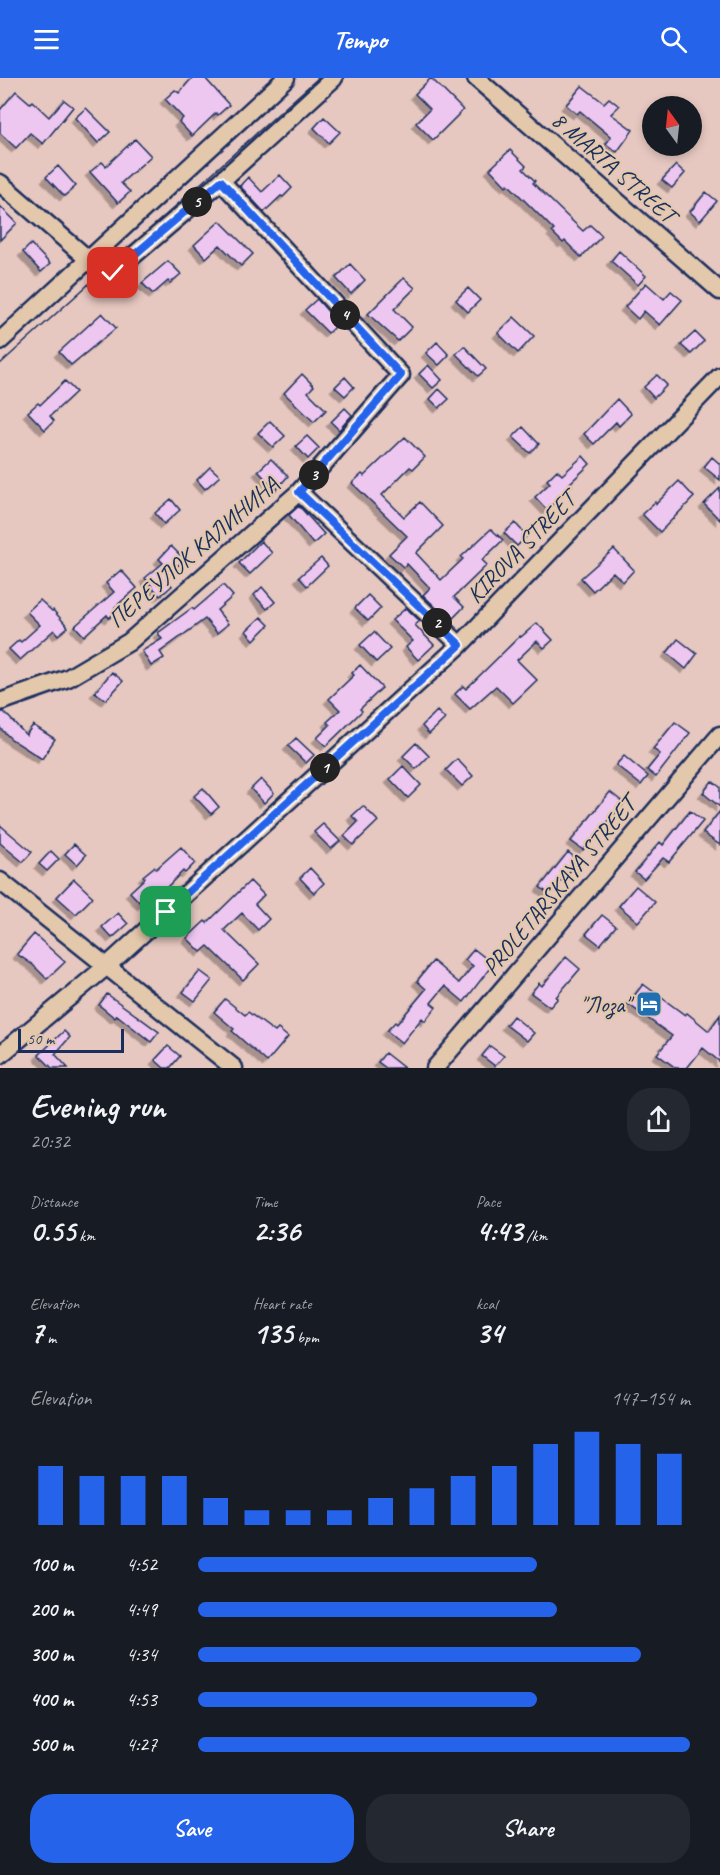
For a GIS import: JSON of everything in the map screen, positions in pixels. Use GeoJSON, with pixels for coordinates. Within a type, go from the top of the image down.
{"type":"FeatureCollection","features":[{"type":"Feature","properties":{"kind":"street"},"geometry":{"type":"LineString","coordinates":[[0,342],[286,78]]}},
{"type":"Feature","properties":{"kind":"street"},"geometry":{"type":"LineString","coordinates":[[0,183],[89,260],[113,273],[221,181],[334,78]]}},
{"type":"Feature","properties":{"kind":"street","name":"8 MARTA STREET"},"geometry":{"type":"LineString","coordinates":[[476,78],[720,291]]}},
{"type":"Feature","properties":{"kind":"street","name":"ПЕРЕУЛОК КАЛИНИНА"},"geometry":{"type":"LineString","coordinates":[[0,702],[68,678],[129,642],[299,492],[401,375],[221,181]]}},
{"type":"Feature","properties":{"kind":"street","name":"KIROVA STREET"},"geometry":{"type":"LineString","coordinates":[[0,1055],[108,965],[460,645],[720,376]]}},
{"type":"Feature","properties":{"kind":"street"},"geometry":{"type":"LineString","coordinates":[[299,492],[460,645]]}},
{"type":"Feature","properties":{"kind":"street","name":"PROLETARSKAYA STREET"},"geometry":{"type":"LineString","coordinates":[[435,1068],[720,735]]}},
{"type":"Feature","properties":{"kind":"street"},"geometry":{"type":"LineString","coordinates":[[0,881],[108,965],[234,1068]]}},
{"type":"Feature","properties":{"kind":"building"},"geometry":{"type":"Polygon","coordinates":[[[192,78],[205,78],[229,105],[218,115],[216,113],[192,136],[179,122],[183,118],[165,99],[175,90],[179,93],[192,78]]]}},
{"type":"Feature","properties":{"kind":"building"},"geometry":{"type":"Polygon","coordinates":[[[431,78],[463,110],[433,140],[416,123],[430,109],[415,94],[431,78]]]}},
{"type":"Feature","properties":{"kind":"building"},"geometry":{"type":"Polygon","coordinates":[[[582,86],[604,103],[609,98],[619,106],[611,114],[633,130],[617,152],[606,144],[611,137],[580,111],[577,114],[566,105],[582,86]]]}},
{"type":"Feature","properties":{"kind":"building"},"geometry":{"type":"Polygon","coordinates":[[[16,91],[30,103],[32,101],[49,117],[64,100],[73,107],[43,144],[30,133],[16,148],[0,133],[0,110],[16,91]]]}},
{"type":"Feature","properties":{"kind":"building"},"geometry":{"type":"Polygon","coordinates":[[[86,108],[110,132],[98,143],[75,118],[86,108]]]}},
{"type":"Feature","properties":{"kind":"building"},"geometry":{"type":"Polygon","coordinates":[[[324,117],[340,132],[329,143],[314,128],[324,117]]]}},
{"type":"Feature","properties":{"kind":"building"},"geometry":{"type":"Polygon","coordinates":[[[135,139],[151,156],[121,183],[130,192],[118,203],[90,172],[102,162],[106,166],[135,139]]]}},
{"type":"Feature","properties":{"kind":"building"},"geometry":{"type":"Polygon","coordinates":[[[510,150],[526,166],[523,169],[535,181],[533,183],[568,217],[583,231],[590,225],[602,236],[581,257],[565,241],[563,243],[552,232],[554,230],[490,169],[510,150]]]}},
{"type":"Feature","properties":{"kind":"building"},"geometry":{"type":"Polygon","coordinates":[[[676,165],[685,173],[672,188],[662,180],[676,165]]]}},
{"type":"Feature","properties":{"kind":"building"},"geometry":{"type":"Polygon","coordinates":[[[58,166],[76,186],[64,196],[46,177],[58,166]]]}},
{"type":"Feature","properties":{"kind":"building"},"geometry":{"type":"Polygon","coordinates":[[[280,175],[292,188],[264,212],[240,186],[248,177],[262,192],[280,175]]]}},
{"type":"Feature","properties":{"kind":"building"},"geometry":{"type":"Polygon","coordinates":[[[706,192],[717,201],[700,221],[690,212],[706,192]]]}},
{"type":"Feature","properties":{"kind":"building"},"geometry":{"type":"Polygon","coordinates":[[[0,206],[17,223],[0,240],[0,206]]]}},
{"type":"Feature","properties":{"kind":"building"},"geometry":{"type":"Polygon","coordinates":[[[220,221],[253,254],[241,266],[220,245],[206,258],[194,245],[220,221]]]}},
{"type":"Feature","properties":{"kind":"building"},"geometry":{"type":"Polygon","coordinates":[[[31,244],[50,264],[41,272],[23,252],[31,244]]]}},
{"type":"Feature","properties":{"kind":"building"},"geometry":{"type":"Polygon","coordinates":[[[619,251],[646,276],[638,285],[611,261],[619,251]]]}},
{"type":"Feature","properties":{"kind":"building"},"geometry":{"type":"Polygon","coordinates":[[[168,261],[181,274],[170,283],[168,281],[153,294],[142,283],[168,261]]]}},
{"type":"Feature","properties":{"kind":"building"},"geometry":{"type":"Polygon","coordinates":[[[350,264],[365,280],[351,294],[336,278],[350,264]]]}},
{"type":"Feature","properties":{"kind":"building"},"geometry":{"type":"Polygon","coordinates":[[[404,278],[415,288],[394,309],[412,327],[398,341],[368,314],[404,278]]]}},
{"type":"Feature","properties":{"kind":"building"},"geometry":{"type":"Polygon","coordinates":[[[646,283],[664,299],[671,291],[682,300],[660,325],[644,311],[638,319],[625,307],[646,283]]]}},
{"type":"Feature","properties":{"kind":"building"},"geometry":{"type":"Polygon","coordinates":[[[468,288],[480,300],[468,312],[456,300],[468,288]]]}},
{"type":"Feature","properties":{"kind":"building"},"geometry":{"type":"Polygon","coordinates":[[[317,299],[338,323],[328,333],[305,310],[317,299]]]}},
{"type":"Feature","properties":{"kind":"building"},"geometry":{"type":"Polygon","coordinates":[[[102,313],[116,328],[71,365],[59,352],[102,313]]]}},
{"type":"Feature","properties":{"kind":"building"},"geometry":{"type":"Polygon","coordinates":[[[514,317],[534,336],[518,353],[498,333],[514,317]]]}},
{"type":"Feature","properties":{"kind":"building"},"geometry":{"type":"Polygon","coordinates":[[[695,332],[704,341],[691,354],[681,345],[695,332]]]}},
{"type":"Feature","properties":{"kind":"building"},"geometry":{"type":"Polygon","coordinates":[[[437,342],[449,355],[439,365],[426,353],[437,342]]]}},
{"type":"Feature","properties":{"kind":"building"},"geometry":{"type":"Polygon","coordinates":[[[464,346],[486,369],[478,376],[456,354],[464,346]]]}},
{"type":"Feature","properties":{"kind":"building"},"geometry":{"type":"Polygon","coordinates":[[[428,365],[442,380],[433,388],[419,374],[428,365]]]}},
{"type":"Feature","properties":{"kind":"building"},"geometry":{"type":"Polygon","coordinates":[[[302,374],[314,386],[308,392],[326,410],[314,422],[284,393],[302,374]]]}},
{"type":"Feature","properties":{"kind":"building"},"geometry":{"type":"Polygon","coordinates":[[[657,375],[667,385],[654,398],[644,387],[657,375]]]}},
{"type":"Feature","properties":{"kind":"building"},"geometry":{"type":"Polygon","coordinates":[[[345,377],[354,387],[345,396],[335,387],[345,377]]]}},
{"type":"Feature","properties":{"kind":"building"},"geometry":{"type":"Polygon","coordinates":[[[65,381],[76,392],[50,416],[54,421],[45,430],[28,412],[38,403],[40,405],[65,381]]]}},
{"type":"Feature","properties":{"kind":"building"},"geometry":{"type":"Polygon","coordinates":[[[439,389],[449,399],[439,408],[430,399],[439,389]]]}},
{"type":"Feature","properties":{"kind":"building"},"geometry":{"type":"Polygon","coordinates":[[[617,399],[631,414],[619,426],[616,422],[594,444],[584,434],[617,399]]]}},
{"type":"Feature","properties":{"kind":"building"},"geometry":{"type":"Polygon","coordinates":[[[345,408],[352,415],[339,430],[331,422],[345,408]]]}},
{"type":"Feature","properties":{"kind":"building"},"geometry":{"type":"Polygon","coordinates":[[[270,421],[285,436],[273,447],[258,433],[270,421]]]}},
{"type":"Feature","properties":{"kind":"building"},"geometry":{"type":"Polygon","coordinates":[[[523,427],[539,444],[530,453],[513,437],[523,427]]]}},
{"type":"Feature","properties":{"kind":"building"},"geometry":{"type":"Polygon","coordinates":[[[307,436],[319,448],[308,459],[296,446],[307,436]]]}},
{"type":"Feature","properties":{"kind":"building"},"geometry":{"type":"Polygon","coordinates":[[[405,437],[425,457],[413,469],[410,467],[382,495],[404,517],[420,502],[443,526],[416,553],[441,580],[463,559],[461,557],[491,529],[503,540],[482,560],[487,565],[454,597],[464,607],[450,621],[423,595],[430,588],[407,564],[404,568],[389,554],[407,536],[352,483],[362,474],[364,476],[405,437]]]}},
{"type":"Feature","properties":{"kind":"building"},"geometry":{"type":"Polygon","coordinates":[[[583,456],[590,464],[547,510],[535,497],[550,483],[547,480],[557,470],[562,475],[583,456]]]}},
{"type":"Feature","properties":{"kind":"building"},"geometry":{"type":"Polygon","coordinates":[[[712,457],[720,464],[720,480],[704,467],[712,457]]]}},
{"type":"Feature","properties":{"kind":"building"},"geometry":{"type":"Polygon","coordinates":[[[271,459],[288,476],[276,490],[258,471],[271,459]]]}},
{"type":"Feature","properties":{"kind":"building"},"geometry":{"type":"Polygon","coordinates":[[[210,467],[220,476],[205,489],[197,480],[210,467]]]}},
{"type":"Feature","properties":{"kind":"building"},"geometry":{"type":"Polygon","coordinates":[[[679,481],[694,497],[660,532],[642,514],[655,502],[656,504],[679,481]]]}},
{"type":"Feature","properties":{"kind":"building"},"geometry":{"type":"Polygon","coordinates":[[[720,488],[720,520],[704,504],[720,488]]]}},
{"type":"Feature","properties":{"kind":"building"},"geometry":{"type":"Polygon","coordinates":[[[171,499],[180,510],[164,524],[155,513],[171,499]]]}},
{"type":"Feature","properties":{"kind":"building"},"geometry":{"type":"Polygon","coordinates":[[[299,506],[324,534],[313,544],[289,515],[299,506]]]}},
{"type":"Feature","properties":{"kind":"building"},"geometry":{"type":"Polygon","coordinates":[[[515,523],[527,536],[517,546],[504,533],[515,523]]]}},
{"type":"Feature","properties":{"kind":"building"},"geometry":{"type":"Polygon","coordinates":[[[261,541],[272,553],[250,574],[239,563],[261,541]]]}},
{"type":"Feature","properties":{"kind":"building"},"geometry":{"type":"Polygon","coordinates":[[[171,546],[184,559],[166,578],[172,586],[160,596],[145,578],[163,563],[159,559],[171,546]]]}},
{"type":"Feature","properties":{"kind":"building"},"geometry":{"type":"Polygon","coordinates":[[[614,549],[634,570],[623,582],[613,572],[593,591],[581,578],[614,549]]]}},
{"type":"Feature","properties":{"kind":"building"},"geometry":{"type":"Polygon","coordinates":[[[321,558],[328,566],[307,586],[299,577],[321,558]]]}},
{"type":"Feature","properties":{"kind":"building"},"geometry":{"type":"Polygon","coordinates":[[[121,570],[137,588],[115,607],[118,610],[109,618],[107,615],[84,636],[75,626],[114,592],[106,583],[121,570]]]}},
{"type":"Feature","properties":{"kind":"building"},"geometry":{"type":"Polygon","coordinates":[[[223,585],[233,596],[217,610],[228,624],[217,633],[205,619],[160,652],[164,658],[151,666],[142,651],[162,639],[158,633],[192,608],[194,610],[223,585]]]}},
{"type":"Feature","properties":{"kind":"building"},"geometry":{"type":"Polygon","coordinates":[[[262,587],[275,602],[267,609],[254,595],[262,587]]]}},
{"type":"Feature","properties":{"kind":"building"},"geometry":{"type":"Polygon","coordinates":[[[368,595],[381,608],[368,621],[355,608],[368,595]]]}},
{"type":"Feature","properties":{"kind":"building"},"geometry":{"type":"Polygon","coordinates":[[[40,600],[53,610],[68,627],[58,635],[54,630],[20,660],[9,649],[19,640],[21,642],[40,625],[27,612],[40,600]]]}},
{"type":"Feature","properties":{"kind":"building"},"geometry":{"type":"Polygon","coordinates":[[[406,608],[420,621],[415,625],[434,645],[418,660],[406,647],[413,641],[392,620],[406,608]]]}},
{"type":"Feature","properties":{"kind":"building"},"geometry":{"type":"Polygon","coordinates":[[[261,617],[269,625],[254,640],[246,631],[261,617]]]}},
{"type":"Feature","properties":{"kind":"building"},"geometry":{"type":"Polygon","coordinates":[[[537,623],[553,640],[544,648],[537,641],[517,660],[537,680],[513,703],[496,686],[470,709],[455,694],[463,686],[466,689],[520,636],[537,623]]]}},
{"type":"Feature","properties":{"kind":"building"},"geometry":{"type":"Polygon","coordinates":[[[374,632],[390,649],[376,662],[360,645],[374,632]]]}},
{"type":"Feature","properties":{"kind":"building"},"geometry":{"type":"Polygon","coordinates":[[[678,639],[697,654],[686,669],[667,653],[678,639]]]}},
{"type":"Feature","properties":{"kind":"building"},"geometry":{"type":"Polygon","coordinates":[[[360,665],[382,688],[326,746],[317,738],[330,725],[327,722],[340,710],[329,699],[354,675],[352,673],[360,665]]]}},
{"type":"Feature","properties":{"kind":"building"},"geometry":{"type":"Polygon","coordinates":[[[112,672],[123,681],[106,700],[95,692],[112,672]]]}},
{"type":"Feature","properties":{"kind":"building"},"geometry":{"type":"Polygon","coordinates":[[[437,711],[445,719],[429,734],[422,726],[437,711]]]}},
{"type":"Feature","properties":{"kind":"building"},"geometry":{"type":"Polygon","coordinates":[[[0,712],[4,712],[26,735],[33,725],[55,739],[42,759],[11,739],[0,728],[0,712]]]}},
{"type":"Feature","properties":{"kind":"building"},"geometry":{"type":"Polygon","coordinates":[[[675,722],[690,733],[656,777],[647,770],[660,754],[653,749],[675,722]]]}},
{"type":"Feature","properties":{"kind":"building"},"geometry":{"type":"Polygon","coordinates":[[[296,738],[314,755],[306,763],[288,746],[296,738]]]}},
{"type":"Feature","properties":{"kind":"building"},"geometry":{"type":"Polygon","coordinates":[[[416,743],[429,756],[416,769],[403,756],[416,743]]]}},
{"type":"Feature","properties":{"kind":"building"},"geometry":{"type":"Polygon","coordinates":[[[624,756],[648,776],[641,785],[616,765],[624,756]]]}},
{"type":"Feature","properties":{"kind":"building"},"geometry":{"type":"Polygon","coordinates":[[[457,759],[473,776],[462,786],[446,770],[457,759]]]}},
{"type":"Feature","properties":{"kind":"building"},"geometry":{"type":"Polygon","coordinates":[[[403,766],[421,785],[408,798],[390,779],[403,766]]]}},
{"type":"Feature","properties":{"kind":"building"},"geometry":{"type":"Polygon","coordinates":[[[261,779],[274,793],[264,803],[251,789],[261,779]]]}},
{"type":"Feature","properties":{"kind":"building"},"geometry":{"type":"Polygon","coordinates":[[[712,781],[720,787],[720,807],[703,793],[712,781]]]}},
{"type":"Feature","properties":{"kind":"building"},"geometry":{"type":"Polygon","coordinates":[[[203,788],[219,807],[211,814],[194,796],[203,788]]]}},
{"type":"Feature","properties":{"kind":"building"},"geometry":{"type":"Polygon","coordinates":[[[610,792],[624,803],[583,850],[571,841],[610,792]]]}},
{"type":"Feature","properties":{"kind":"building"},"geometry":{"type":"Polygon","coordinates":[[[363,806],[378,821],[353,845],[344,836],[358,822],[352,816],[363,806]]]}},
{"type":"Feature","properties":{"kind":"building"},"geometry":{"type":"Polygon","coordinates":[[[690,811],[703,821],[669,862],[663,858],[644,879],[635,872],[660,842],[663,845],[690,811]]]}},
{"type":"Feature","properties":{"kind":"building"},"geometry":{"type":"Polygon","coordinates":[[[720,811],[720,845],[703,833],[720,811]]]}},
{"type":"Feature","properties":{"kind":"building"},"geometry":{"type":"Polygon","coordinates":[[[323,824],[340,841],[331,849],[314,832],[323,824]]]}},
{"type":"Feature","properties":{"kind":"building"},"geometry":{"type":"Polygon","coordinates":[[[0,825],[32,852],[23,862],[0,843],[0,825]]]}},
{"type":"Feature","properties":{"kind":"building"},"geometry":{"type":"Polygon","coordinates":[[[74,844],[86,855],[77,865],[65,854],[74,844]]]}},
{"type":"Feature","properties":{"kind":"building"},"geometry":{"type":"Polygon","coordinates":[[[181,847],[195,863],[185,873],[183,871],[160,894],[158,891],[142,905],[130,892],[145,878],[143,876],[154,867],[156,869],[181,847]]]}},
{"type":"Feature","properties":{"kind":"building"},"geometry":{"type":"Polygon","coordinates":[[[51,851],[59,859],[47,871],[39,864],[51,851]]]}},
{"type":"Feature","properties":{"kind":"building"},"geometry":{"type":"Polygon","coordinates":[[[568,852],[579,861],[549,894],[540,887],[568,852]]]}},
{"type":"Feature","properties":{"kind":"building"},"geometry":{"type":"Polygon","coordinates":[[[310,868],[324,883],[314,893],[300,878],[310,868]]]}},
{"type":"Feature","properties":{"kind":"building"},"geometry":{"type":"Polygon","coordinates":[[[74,879],[93,897],[76,914],[57,897],[74,879]]]}},
{"type":"Feature","properties":{"kind":"building"},"geometry":{"type":"Polygon","coordinates":[[[250,881],[264,895],[255,904],[269,919],[258,930],[242,913],[224,930],[259,964],[243,980],[208,946],[201,952],[187,938],[205,921],[207,923],[250,881]]]}},
{"type":"Feature","properties":{"kind":"building"},"geometry":{"type":"Polygon","coordinates":[[[636,886],[655,902],[638,922],[619,906],[636,886]]]}},
{"type":"Feature","properties":{"kind":"building"},"geometry":{"type":"Polygon","coordinates":[[[118,913],[128,924],[112,938],[102,927],[118,913]]]}},
{"type":"Feature","properties":{"kind":"building"},"geometry":{"type":"Polygon","coordinates":[[[602,915],[616,926],[600,945],[586,934],[602,915]]]}},
{"type":"Feature","properties":{"kind":"building"},"geometry":{"type":"Polygon","coordinates":[[[34,934],[65,962],[47,979],[17,954],[34,934]]]}},
{"type":"Feature","properties":{"kind":"building"},"geometry":{"type":"Polygon","coordinates":[[[474,949],[493,964],[464,1002],[445,986],[431,1003],[436,1007],[425,1021],[422,1018],[402,1043],[387,1031],[395,1022],[397,1024],[426,989],[417,981],[433,961],[459,983],[473,966],[465,960],[474,949]]]}},
{"type":"Feature","properties":{"kind":"building"},"geometry":{"type":"Polygon","coordinates":[[[566,957],[580,969],[550,1007],[531,993],[539,983],[542,986],[566,957]]]}},
{"type":"Feature","properties":{"kind":"building"},"geometry":{"type":"Polygon","coordinates":[[[200,971],[212,980],[195,1001],[183,992],[200,971]]]}},
{"type":"Feature","properties":{"kind":"building"},"geometry":{"type":"Polygon","coordinates":[[[643,984],[685,1015],[687,1013],[709,1031],[720,1015],[720,1062],[703,1048],[687,1068],[676,1068],[657,1054],[672,1036],[628,1004],[643,984]]]}},
{"type":"Feature","properties":{"kind":"building"},"geometry":{"type":"Polygon","coordinates":[[[107,994],[159,1032],[151,1042],[117,1015],[115,1018],[99,1005],[107,994]]]}},
{"type":"Feature","properties":{"kind":"building"},"geometry":{"type":"Polygon","coordinates":[[[225,999],[245,1015],[248,1012],[275,1032],[278,1029],[288,1037],[267,1062],[214,1012],[225,999]]]}},
{"type":"Feature","properties":{"kind":"building"},"geometry":{"type":"Polygon","coordinates":[[[513,1016],[534,1033],[527,1041],[506,1025],[513,1016]]]}},
{"type":"Feature","properties":{"kind":"building"},"geometry":{"type":"Polygon","coordinates":[[[64,1031],[70,1037],[55,1054],[68,1068],[52,1068],[39,1055],[64,1031]]]}},
{"type":"Feature","properties":{"kind":"building"},"geometry":{"type":"Polygon","coordinates":[[[168,1046],[180,1056],[170,1068],[164,1068],[155,1060],[168,1046]]]}},
{"type":"Feature","properties":{"kind":"building"},"geometry":{"type":"Polygon","coordinates":[[[490,1046],[504,1056],[495,1066],[482,1056],[490,1046]]]}},
{"type":"Feature","properties":{"kind":"building"},"geometry":{"type":"Polygon","coordinates":[[[385,1053],[404,1068],[386,1068],[378,1062],[385,1053]]]}},
{"type":"Feature","properties":{"kind":"tram line"},"geometry":{"type":"LineString","coordinates":[[0,364],[318,78]]}},
{"type":"Feature","properties":{"kind":"place","name":"\"Лоза\""},"geometry":{"type":"Point","coordinates":[649,1004]}},
{"type":"Feature","properties":{"kind":"route"},"geometry":{"type":"LineString","coordinates":[[113,273],[221,181],[401,375],[299,492],[460,645],[166,912]]}}]}
